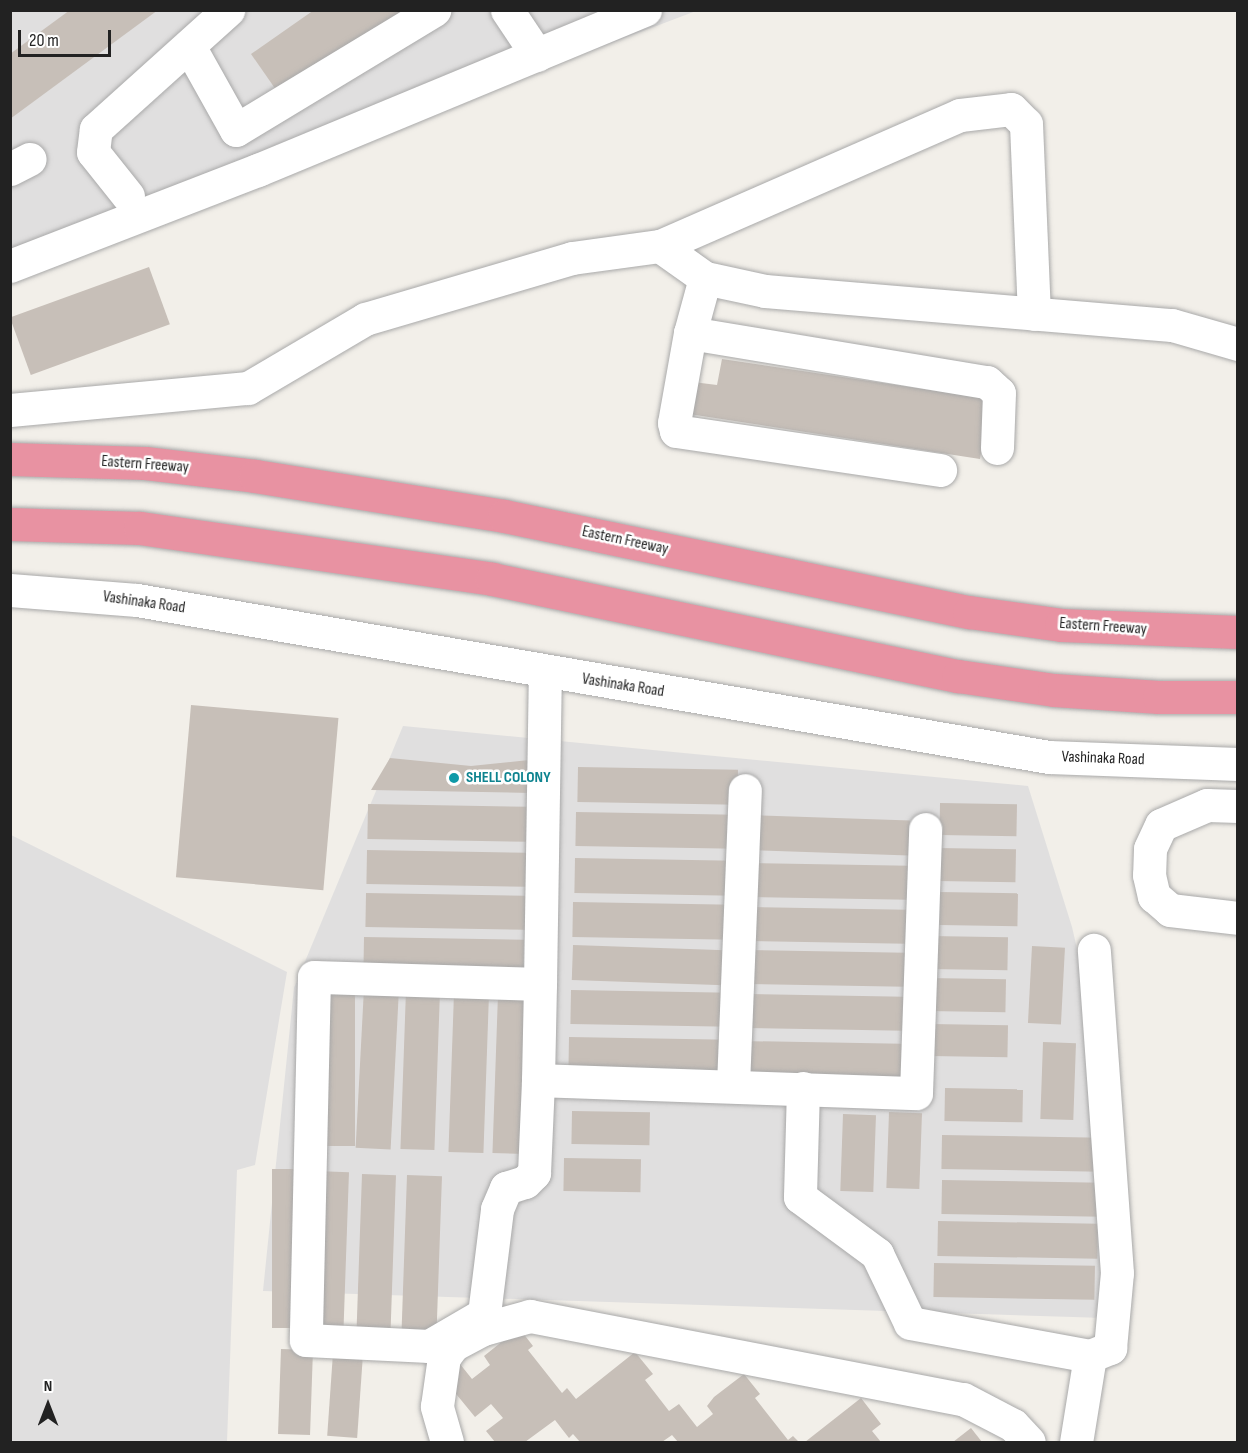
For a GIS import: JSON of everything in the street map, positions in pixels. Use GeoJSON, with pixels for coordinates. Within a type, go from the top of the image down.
{"type":"FeatureCollection","features":[{"type":"Feature","properties":{"kind":"highway","name":"Eastern Freeway"},"geometry":{"type":"LineString","coordinates":[[10,459],[145,463],[380,496],[504,516],[969,612],[1050,623],[1161,632],[1238,632]]}},
{"type":"Feature","properties":{"kind":"highway"},"geometry":{"type":"LineString","coordinates":[[10,524],[163,531],[492,579],[958,676],[1054,690],[1159,697],[1238,697]]}},
{"type":"Feature","properties":{"kind":"street"},"geometry":{"type":"LineString","coordinates":[[128,196],[93,152],[96,129],[228,10]]}},
{"type":"Feature","properties":{"kind":"street"},"geometry":{"type":"LineString","coordinates":[[236,130],[434,10]]}},
{"type":"Feature","properties":{"kind":"street"},"geometry":{"type":"LineString","coordinates":[[507,10],[537,56]]}},
{"type":"Feature","properties":{"kind":"street"},"geometry":{"type":"LineString","coordinates":[[10,266],[258,170],[645,10]]}},
{"type":"Feature","properties":{"kind":"street"},"geometry":{"type":"LineString","coordinates":[[189,46],[258,170]]}},
{"type":"Feature","properties":{"kind":"street"},"geometry":{"type":"LineString","coordinates":[[10,410],[248,388],[365,319],[572,258],[660,246],[960,115],[1011,109],[1026,124],[1034,314]]}},
{"type":"Feature","properties":{"kind":"street"},"geometry":{"type":"LineString","coordinates":[[660,246],[705,278],[833,299],[1172,325],[1238,344]]}},
{"type":"Feature","properties":{"kind":"street"},"geometry":{"type":"LineString","coordinates":[[705,278],[690,333],[674,423],[681,434],[940,470]]}},
{"type":"Feature","properties":{"kind":"street"},"geometry":{"type":"LineString","coordinates":[[690,333],[987,382],[999,393],[997,448]]}},
{"type":"Feature","properties":{"kind":"street","name":"Vashinaka Road"},"geometry":{"type":"LineString","coordinates":[[10,590],[137,600],[545,673],[1049,757],[1238,764]]}},
{"type":"Feature","properties":{"kind":"street"},"geometry":{"type":"LineString","coordinates":[[540,984],[314,977],[306,1340],[429,1346],[484,1314],[497,1209],[506,1188],[525,1182],[534,1173],[538,1080],[540,984],[545,673]]}},
{"type":"Feature","properties":{"kind":"street"},"geometry":{"type":"LineString","coordinates":[[733,1085],[745,790]]}},
{"type":"Feature","properties":{"kind":"street"},"geometry":{"type":"LineString","coordinates":[[1238,806],[1207,805],[1161,825],[1150,849],[1149,875],[1154,896],[1170,910],[1238,918]]}},
{"type":"Feature","properties":{"kind":"street"},"geometry":{"type":"LineString","coordinates":[[538,1080],[916,1093],[925,829]]}},
{"type":"Feature","properties":{"kind":"street"},"geometry":{"type":"LineString","coordinates":[[803,1088],[800,1197],[877,1254],[910,1323],[1090,1356],[1110,1347],[1117,1274],[1094,950]]}},
{"type":"Feature","properties":{"kind":"street"},"geometry":{"type":"LineString","coordinates":[[447,1443],[437,1406],[444,1357],[453,1345],[483,1329],[530,1316],[963,1399],[1013,1425],[1029,1443]]}},
{"type":"Feature","properties":{"kind":"street"},"geometry":{"type":"LineString","coordinates":[[1076,1443],[1090,1356]]}},
{"type":"Feature","properties":{"kind":"shaded area"},"geometry":{"type":"Polygon","coordinates":[[[11,11],[696,11],[11,270],[11,11]]]}},
{"type":"Feature","properties":{"kind":"shaded area"},"geometry":{"type":"Polygon","coordinates":[[[403,726],[1028,786],[1072,927],[1122,1143],[1105,1318],[263,1291],[294,988],[403,726]]]}},
{"type":"Feature","properties":{"kind":"shaded area"},"geometry":{"type":"Polygon","coordinates":[[[11,835],[287,972],[255,1165],[237,1170],[227,1442],[11,1442],[11,835]]]}},
{"type":"Feature","properties":{"kind":"building"},"geometry":{"type":"Polygon","coordinates":[[[70,10],[158,10],[10,119],[10,54],[70,10]]]}},
{"type":"Feature","properties":{"kind":"building"},"geometry":{"type":"Polygon","coordinates":[[[314,10],[404,10],[281,97],[251,54],[314,10]]]}},
{"type":"Feature","properties":{"kind":"building"},"geometry":{"type":"Polygon","coordinates":[[[149,267],[170,324],[31,375],[10,318],[149,267]]]}},
{"type":"Feature","properties":{"kind":"building"},"geometry":{"type":"Polygon","coordinates":[[[722,359],[990,399],[980,459],[689,414],[693,382],[717,385],[722,359]]]}},
{"type":"Feature","properties":{"kind":"building"},"geometry":{"type":"Polygon","coordinates":[[[191,705],[338,718],[323,890],[176,877],[191,705]]]}},
{"type":"Feature","properties":{"kind":"building","name":"SHELL COLONY"},"geometry":{"type":"Polygon","coordinates":[[[390,758],[471,766],[529,760],[531,793],[371,790],[390,758]]]}},
{"type":"Feature","properties":{"kind":"building"},"geometry":{"type":"Polygon","coordinates":[[[578,767],[738,770],[737,805],[577,802],[578,767]]]}},
{"type":"Feature","properties":{"kind":"building"},"geometry":{"type":"Polygon","coordinates":[[[940,803],[1017,804],[1016,836],[939,835],[940,803]]]}},
{"type":"Feature","properties":{"kind":"building"},"geometry":{"type":"Polygon","coordinates":[[[368,804],[528,807],[527,842],[367,839],[368,804]]]}},
{"type":"Feature","properties":{"kind":"building"},"geometry":{"type":"Polygon","coordinates":[[[576,812],[736,815],[735,849],[575,846],[576,812]]]}},
{"type":"Feature","properties":{"kind":"building"},"geometry":{"type":"Polygon","coordinates":[[[750,815],[910,821],[909,856],[749,850],[750,815]]]}},
{"type":"Feature","properties":{"kind":"building"},"geometry":{"type":"Polygon","coordinates":[[[938,848],[1016,849],[1015,882],[937,881],[938,848]]]}},
{"type":"Feature","properties":{"kind":"building"},"geometry":{"type":"Polygon","coordinates":[[[367,850],[527,853],[526,887],[366,884],[367,850]]]}},
{"type":"Feature","properties":{"kind":"building"},"geometry":{"type":"Polygon","coordinates":[[[575,858],[735,861],[734,896],[574,893],[575,858]]]}},
{"type":"Feature","properties":{"kind":"building"},"geometry":{"type":"Polygon","coordinates":[[[748,863],[909,866],[908,900],[747,897],[748,863]]]}},
{"type":"Feature","properties":{"kind":"building"},"geometry":{"type":"Polygon","coordinates":[[[940,892],[1018,893],[1017,926],[939,925],[940,892]]]}},
{"type":"Feature","properties":{"kind":"building"},"geometry":{"type":"Polygon","coordinates":[[[366,893],[526,896],[525,930],[365,927],[366,893]]]}},
{"type":"Feature","properties":{"kind":"building"},"geometry":{"type":"Polygon","coordinates":[[[573,902],[734,905],[733,940],[572,937],[573,902]]]}},
{"type":"Feature","properties":{"kind":"building"},"geometry":{"type":"Polygon","coordinates":[[[747,907],[907,910],[906,944],[746,941],[747,907]]]}},
{"type":"Feature","properties":{"kind":"building"},"geometry":{"type":"Polygon","coordinates":[[[930,936],[1008,937],[1007,970],[929,969],[930,936]]]}},
{"type":"Feature","properties":{"kind":"building"},"geometry":{"type":"Polygon","coordinates":[[[364,937],[524,940],[523,974],[363,971],[364,937]]]}},
{"type":"Feature","properties":{"kind":"building"},"geometry":{"type":"Polygon","coordinates":[[[573,945],[733,951],[732,986],[572,980],[573,945]]]}},
{"type":"Feature","properties":{"kind":"building"},"geometry":{"type":"Polygon","coordinates":[[[1032,946],[1065,948],[1061,1025],[1028,1023],[1032,946]]]}},
{"type":"Feature","properties":{"kind":"building"},"geometry":{"type":"Polygon","coordinates":[[[746,950],[906,953],[905,987],[745,984],[746,950]]]}},
{"type":"Feature","properties":{"kind":"building"},"geometry":{"type":"Polygon","coordinates":[[[928,978],[1006,979],[1005,1012],[927,1011],[928,978]]]}},
{"type":"Feature","properties":{"kind":"building"},"geometry":{"type":"Polygon","coordinates":[[[321,987],[355,987],[355,1146],[321,1146],[321,987]]]}},
{"type":"Feature","properties":{"kind":"building"},"geometry":{"type":"Polygon","coordinates":[[[364,988],[399,990],[391,1150],[356,1148],[364,988]]]}},
{"type":"Feature","properties":{"kind":"building"},"geometry":{"type":"Polygon","coordinates":[[[406,990],[440,991],[434,1150],[400,1149],[406,990]]]}},
{"type":"Feature","properties":{"kind":"building"},"geometry":{"type":"Polygon","coordinates":[[[571,990],[731,993],[730,1027],[570,1024],[571,990]]]}},
{"type":"Feature","properties":{"kind":"building"},"geometry":{"type":"Polygon","coordinates":[[[454,993],[489,994],[483,1153],[448,1152],[454,993]]]}},
{"type":"Feature","properties":{"kind":"building"},"geometry":{"type":"Polygon","coordinates":[[[498,994],[532,995],[526,1154],[492,1153],[498,994]]]}},
{"type":"Feature","properties":{"kind":"building"},"geometry":{"type":"Polygon","coordinates":[[[744,994],[905,997],[904,1031],[743,1028],[744,994]]]}},
{"type":"Feature","properties":{"kind":"building"},"geometry":{"type":"Polygon","coordinates":[[[931,1024],[1008,1025],[1007,1057],[930,1056],[931,1024]]]}},
{"type":"Feature","properties":{"kind":"building"},"geometry":{"type":"Polygon","coordinates":[[[569,1037],[729,1040],[728,1074],[568,1071],[569,1037]]]}},
{"type":"Feature","properties":{"kind":"building"},"geometry":{"type":"Polygon","coordinates":[[[742,1041],[902,1044],[901,1078],[741,1075],[742,1041]]]}},
{"type":"Feature","properties":{"kind":"building"},"geometry":{"type":"Polygon","coordinates":[[[1043,1042],[1076,1043],[1073,1120],[1040,1119],[1043,1042]]]}},
{"type":"Feature","properties":{"kind":"building"},"geometry":{"type":"Polygon","coordinates":[[[945,1088],[1023,1089],[1022,1122],[944,1121],[945,1088]]]}},
{"type":"Feature","properties":{"kind":"building"},"geometry":{"type":"Polygon","coordinates":[[[572,1111],[650,1112],[649,1145],[571,1144],[572,1111]]]}},
{"type":"Feature","properties":{"kind":"building"},"geometry":{"type":"Polygon","coordinates":[[[889,1112],[922,1113],[919,1189],[886,1188],[889,1112]]]}},
{"type":"Feature","properties":{"kind":"building"},"geometry":{"type":"Polygon","coordinates":[[[843,1114],[876,1115],[873,1192],[840,1191],[843,1114]]]}},
{"type":"Feature","properties":{"kind":"building"},"geometry":{"type":"Polygon","coordinates":[[[942,1135],[1102,1138],[1101,1172],[941,1169],[942,1135]]]}},
{"type":"Feature","properties":{"kind":"building"},"geometry":{"type":"Polygon","coordinates":[[[564,1158],[641,1159],[640,1192],[563,1191],[564,1158]]]}},
{"type":"Feature","properties":{"kind":"building"},"geometry":{"type":"Polygon","coordinates":[[[272,1169],[306,1169],[306,1328],[272,1328],[272,1169]]]}},
{"type":"Feature","properties":{"kind":"building"},"geometry":{"type":"Polygon","coordinates":[[[315,1171],[349,1172],[343,1331],[309,1330],[315,1171]]]}},
{"type":"Feature","properties":{"kind":"building"},"geometry":{"type":"Polygon","coordinates":[[[362,1174],[396,1175],[390,1335],[356,1334],[362,1174]]]}},
{"type":"Feature","properties":{"kind":"building"},"geometry":{"type":"Polygon","coordinates":[[[407,1175],[442,1176],[436,1336],[401,1335],[407,1175]]]}},
{"type":"Feature","properties":{"kind":"building"},"geometry":{"type":"Polygon","coordinates":[[[942,1180],[1102,1183],[1101,1217],[941,1214],[942,1180]]]}},
{"type":"Feature","properties":{"kind":"building"},"geometry":{"type":"Polygon","coordinates":[[[938,1221],[1098,1224],[1097,1259],[937,1256],[938,1221]]]}},
{"type":"Feature","properties":{"kind":"building"},"geometry":{"type":"Polygon","coordinates":[[[934,1263],[1095,1266],[1094,1300],[933,1297],[934,1263]]]}},
{"type":"Feature","properties":{"kind":"building"},"geometry":{"type":"Polygon","coordinates":[[[519,1328],[533,1346],[528,1350],[562,1393],[567,1388],[576,1399],[635,1352],[653,1374],[645,1380],[669,1411],[679,1404],[697,1427],[713,1414],[707,1406],[714,1397],[744,1374],[760,1394],[755,1398],[788,1440],[793,1436],[799,1442],[678,1442],[672,1435],[662,1442],[580,1442],[573,1434],[569,1438],[555,1420],[525,1442],[495,1442],[486,1431],[503,1418],[491,1404],[475,1417],[443,1378],[460,1364],[472,1379],[490,1365],[484,1356],[519,1328]]]}},
{"type":"Feature","properties":{"kind":"building"},"geometry":{"type":"Polygon","coordinates":[[[281,1349],[313,1350],[310,1435],[278,1434],[281,1349]]]}},
{"type":"Feature","properties":{"kind":"building"},"geometry":{"type":"Polygon","coordinates":[[[333,1353],[363,1355],[357,1438],[327,1436],[333,1353]]]}},
{"type":"Feature","properties":{"kind":"building"},"geometry":{"type":"Polygon","coordinates":[[[861,1398],[881,1424],[872,1431],[881,1442],[805,1442],[861,1398]]]}},
{"type":"Feature","properties":{"kind":"building"},"geometry":{"type":"Polygon","coordinates":[[[971,1428],[982,1442],[953,1442],[971,1428]]]}},
{"type":"Feature","properties":{"kind":"place","name":"SHELL COLONY"},"geometry":{"type":"Point","coordinates":[454,778]}}]}
